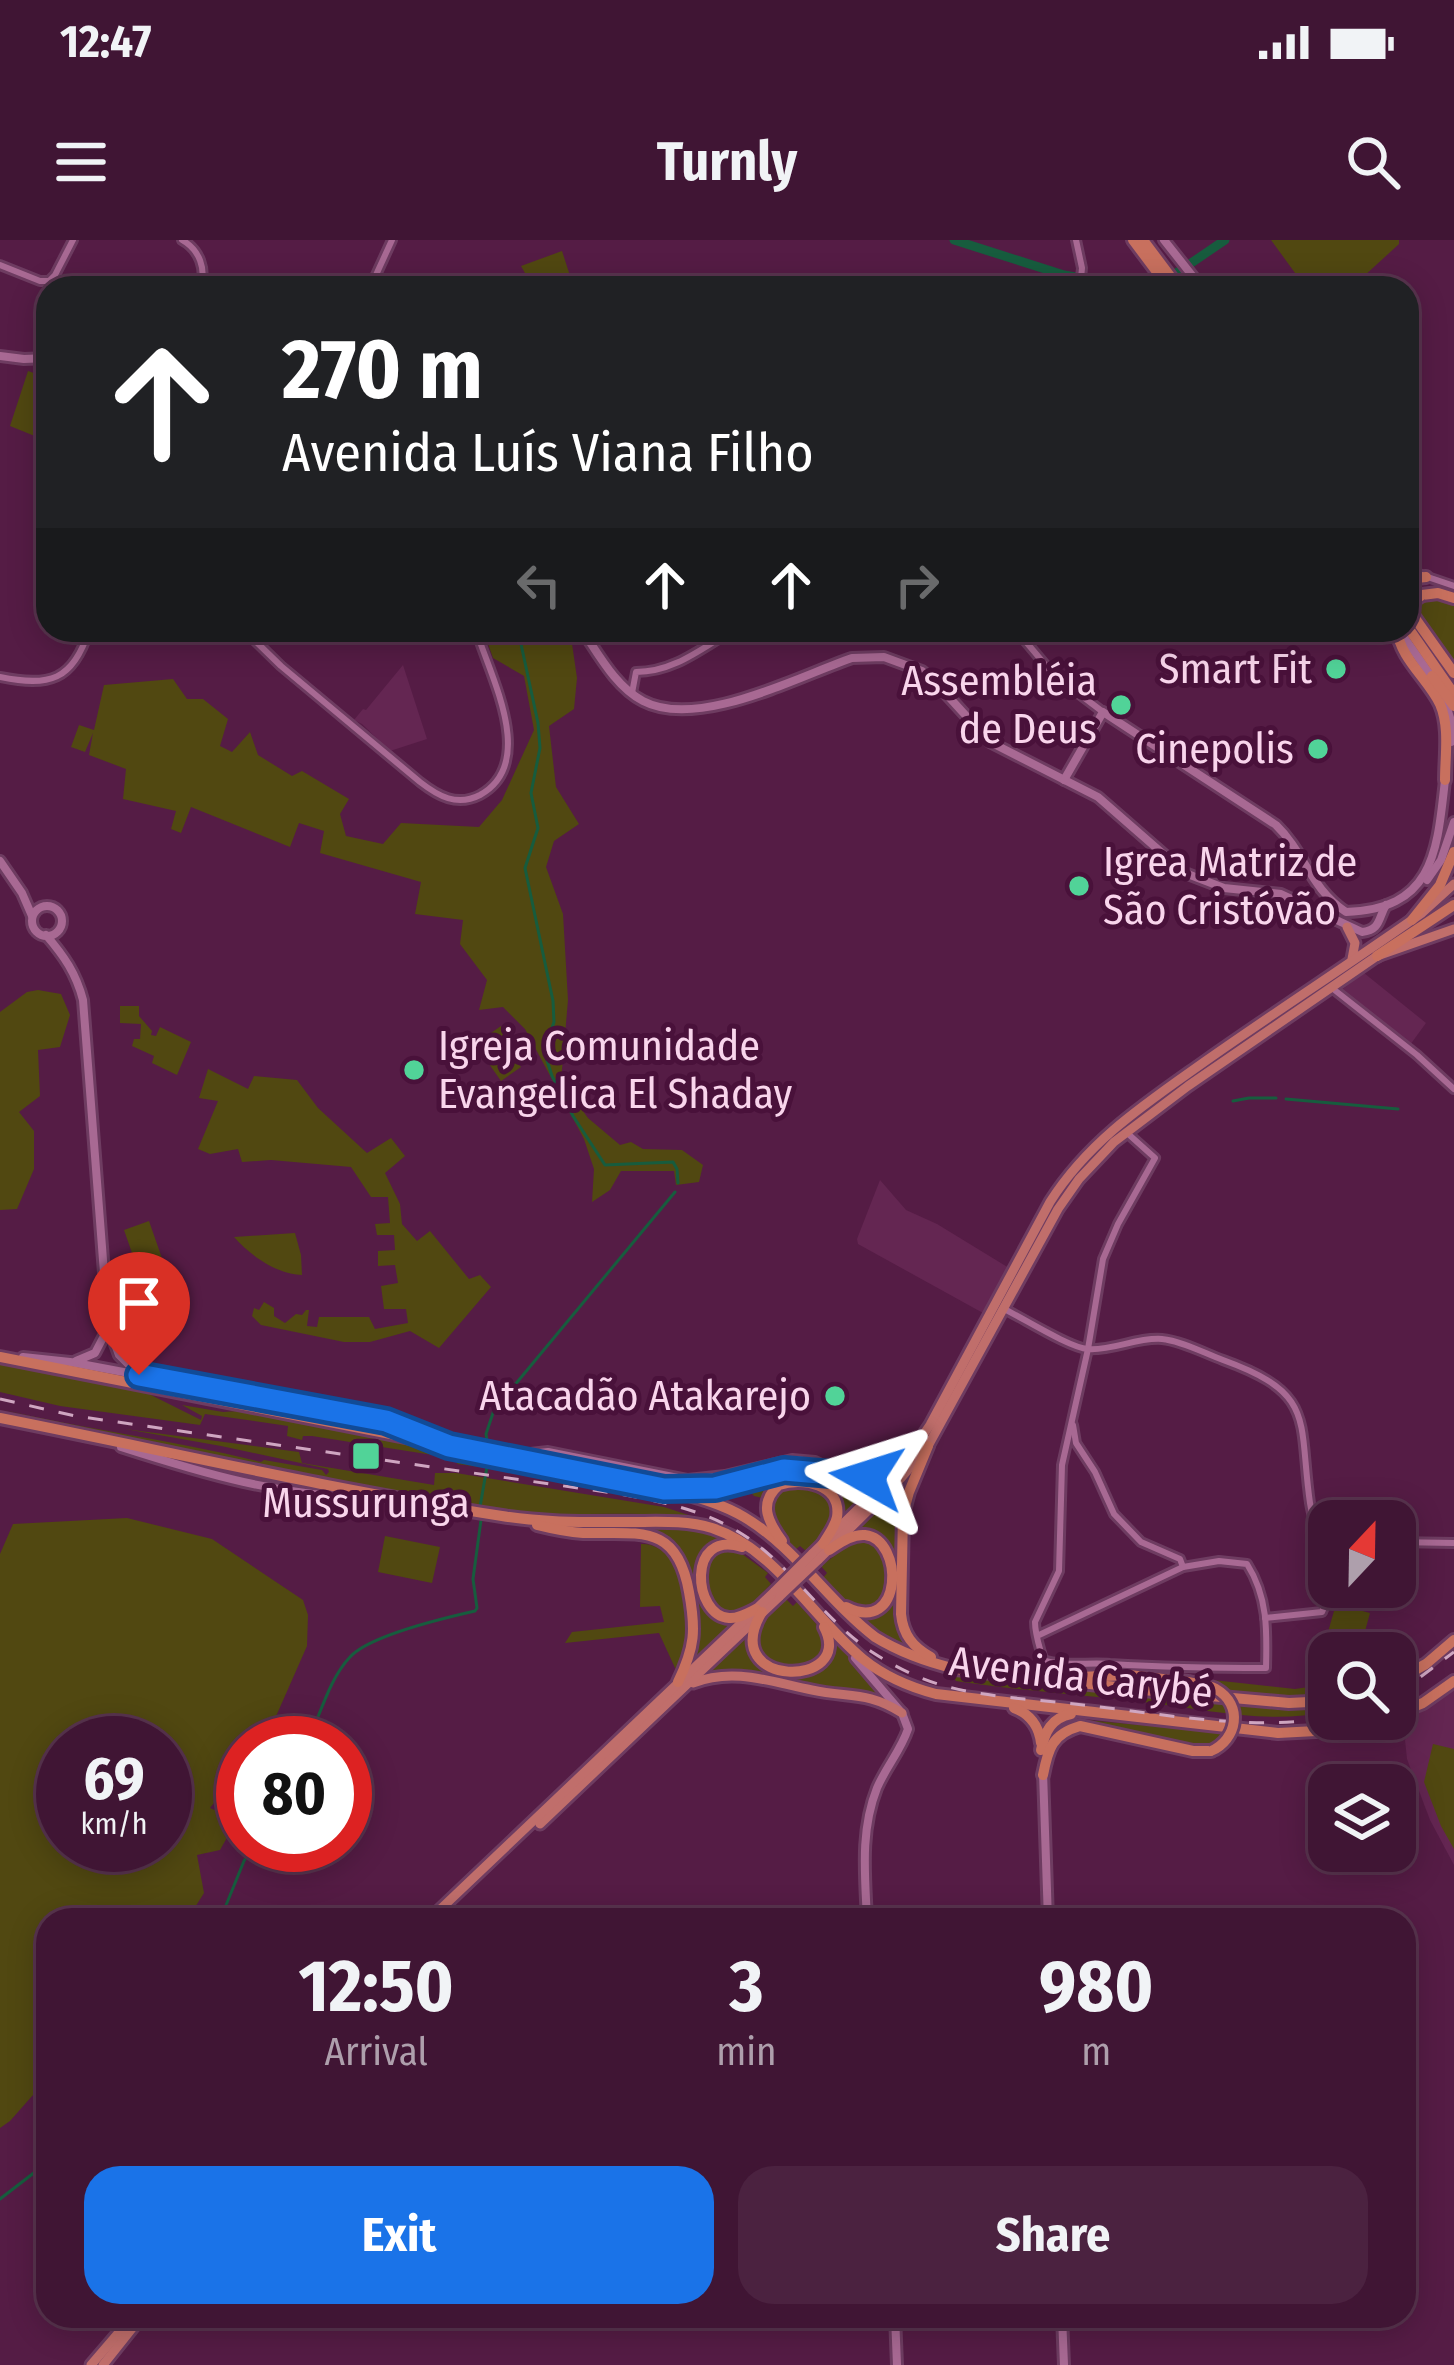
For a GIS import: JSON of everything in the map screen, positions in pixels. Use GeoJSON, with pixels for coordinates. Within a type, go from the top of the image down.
{"type":"FeatureCollection","features":[{"type":"Feature","properties":{"kind":"highway"},"geometry":{"type":"LineString","coordinates":[[1133,240],[1164,276]]}},
{"type":"Feature","properties":{"kind":"highway"},"geometry":{"type":"LineString","coordinates":[[1143,240],[1160,270]]}},
{"type":"Feature","properties":{"kind":"highway"},"geometry":{"type":"LineString","coordinates":[[1419,578],[1426,577]]}},
{"type":"Feature","properties":{"kind":"highway"},"geometry":{"type":"LineString","coordinates":[[1419,598],[1438,593],[1454,598]]}},
{"type":"Feature","properties":{"kind":"highway"},"geometry":{"type":"LineString","coordinates":[[1419,623],[1454,673]]}},
{"type":"Feature","properties":{"kind":"highway"},"geometry":{"type":"LineString","coordinates":[[1401,642],[1454,706]]}},
{"type":"Feature","properties":{"kind":"highway"},"geometry":{"type":"LineString","coordinates":[[1412,642],[1454,694]]}},
{"type":"Feature","properties":{"kind":"highway"},"geometry":{"type":"LineString","coordinates":[[1429,679],[1444,719],[1445,780]]}},
{"type":"Feature","properties":{"kind":"highway"},"geometry":{"type":"LineString","coordinates":[[1412,920],[1441,885],[1454,851]]}},
{"type":"Feature","properties":{"kind":"highway"},"geometry":{"type":"LineString","coordinates":[[1429,908],[1454,880]]}},
{"type":"Feature","properties":{"kind":"highway"},"geometry":{"type":"LineString","coordinates":[[1377,956],[1453,906]]}},
{"type":"Feature","properties":{"kind":"highway"},"geometry":{"type":"LineString","coordinates":[[0,1356],[664,1489],[734,1512],[795,1558]]}},
{"type":"Feature","properties":{"kind":"highway"},"geometry":{"type":"LineString","coordinates":[[0,1418],[505,1516],[684,1522],[721,1532],[754,1551]]}},
{"type":"Feature","properties":{"kind":"highway"},"geometry":{"type":"LineString","coordinates":[[664,1489],[715,1488],[784,1470],[867,1477],[922,1446]]}},
{"type":"Feature","properties":{"kind":"highway"},"geometry":{"type":"LineString","coordinates":[[922,1446],[904,1514],[901,1621],[919,1650],[956,1669]]}},
{"type":"Feature","properties":{"kind":"highway"},"geometry":{"type":"LineString","coordinates":[[795,1558],[766,1513],[768,1497],[778,1485],[811,1483],[832,1497],[836,1520],[826,1547]]}},
{"type":"Feature","properties":{"kind":"highway"},"geometry":{"type":"LineString","coordinates":[[505,1516],[572,1532],[643,1534],[670,1547],[684,1566],[694,1624],[692,1652],[680,1685]]}},
{"type":"Feature","properties":{"kind":"highway"},"geometry":{"type":"LineString","coordinates":[[826,1547],[869,1536],[883,1545],[891,1570],[888,1598],[877,1611],[857,1612],[836,1601]]}},
{"type":"Feature","properties":{"kind":"highway"},"geometry":{"type":"LineString","coordinates":[[754,1551],[731,1544],[711,1549],[704,1559],[702,1582],[708,1605],[716,1614],[735,1618],[759,1610]]}},
{"type":"Feature","properties":{"kind":"highway","name":"Avenida Carybé"},"geometry":{"type":"LineString","coordinates":[[754,1551],[862,1658],[893,1678],[936,1694],[1308,1732]]}},
{"type":"Feature","properties":{"kind":"highway","name":"Avenida Carybé"},"geometry":{"type":"LineString","coordinates":[[795,1558],[865,1629],[918,1659],[956,1669],[1143,1690],[1308,1701]]}},
{"type":"Feature","properties":{"kind":"highway"},"geometry":{"type":"LineString","coordinates":[[759,1610],[751,1636],[756,1656],[780,1669],[806,1670],[823,1664],[831,1649],[828,1633],[808,1605]]}},
{"type":"Feature","properties":{"kind":"highway"},"geometry":{"type":"LineString","coordinates":[[1416,1669],[1454,1640]]}},
{"type":"Feature","properties":{"kind":"highway"},"geometry":{"type":"LineString","coordinates":[[1044,1752],[1060,1734],[1080,1726],[1202,1751],[1224,1744],[1233,1727],[1229,1700],[1210,1687],[1129,1675],[1058,1678]]}},
{"type":"Feature","properties":{"kind":"highway"},"geometry":{"type":"LineString","coordinates":[[1416,1706],[1454,1681]]}},
{"type":"Feature","properties":{"kind":"highway"},"geometry":{"type":"LineString","coordinates":[[982,1701],[1024,1712],[1037,1728],[1044,1752]]}},
{"type":"Feature","properties":{"kind":"highway"},"geometry":{"type":"LineString","coordinates":[[1043,1775],[1050,1725],[1068,1714],[1132,1717]]}},
{"type":"Feature","properties":{"kind":"main road"},"geometry":{"type":"LineString","coordinates":[[1164,240],[1193,276]]}},
{"type":"Feature","properties":{"kind":"main road"},"geometry":{"type":"LineString","coordinates":[[0,356],[36,358]]}},
{"type":"Feature","properties":{"kind":"main road"},"geometry":{"type":"LineString","coordinates":[[590,642],[632,694],[656,706],[686,709],[763,693],[852,658],[884,657],[909,665],[929,676],[999,749],[1097,797],[1185,873],[1224,888],[1277,893],[1300,902],[1326,897],[1346,911],[1367,911],[1411,892],[1429,878],[1454,822]]}},
{"type":"Feature","properties":{"kind":"main road"},"geometry":{"type":"LineString","coordinates":[[1064,780],[1103,712],[1276,825],[1286,835],[1314,901],[1326,897]]}},
{"type":"Feature","properties":{"kind":"main road"},"geometry":{"type":"LineString","coordinates":[[1411,892],[1426,874],[1433,854],[1445,780]]}},
{"type":"Feature","properties":{"kind":"main road"},"geometry":{"type":"LineString","coordinates":[[0,861],[22,892],[36,930],[62,953],[77,980],[85,1015],[108,1325],[119,1355],[139,1375]]}},
{"type":"Feature","properties":{"kind":"main road"},"geometry":{"type":"LineString","coordinates":[[22,892],[56,909],[62,917],[58,931],[62,953]]}},
{"type":"Feature","properties":{"kind":"main road"},"geometry":{"type":"LineString","coordinates":[[1313,896],[1347,927],[1355,943],[1352,959]]}},
{"type":"Feature","properties":{"kind":"main road"},"geometry":{"type":"LineString","coordinates":[[1347,927],[1367,932],[1375,928],[1386,905]]}},
{"type":"Feature","properties":{"kind":"main road"},"geometry":{"type":"LineString","coordinates":[[33,919],[39,909],[49,907]]}},
{"type":"Feature","properties":{"kind":"main road"},"geometry":{"type":"LineString","coordinates":[[922,1446],[1042,1215],[1071,1171],[1121,1121],[1429,908]]}},
{"type":"Feature","properties":{"kind":"main road"},"geometry":{"type":"LineString","coordinates":[[1367,911],[1379,922]]}},
{"type":"Feature","properties":{"kind":"main road"},"geometry":{"type":"LineString","coordinates":[[446,1908],[826,1547],[922,1446],[1069,1191],[1126,1132],[1377,956],[1454,929]]}},
{"type":"Feature","properties":{"kind":"main road"},"geometry":{"type":"LineString","coordinates":[[46,935],[58,931]]}},
{"type":"Feature","properties":{"kind":"main road"},"geometry":{"type":"LineString","coordinates":[[70,1361],[95,1353],[108,1325]]}},
{"type":"Feature","properties":{"kind":"main road"},"geometry":{"type":"LineString","coordinates":[[0,1356],[70,1361],[386,1421],[449,1446]]}},
{"type":"Feature","properties":{"kind":"main road"},"geometry":{"type":"LineString","coordinates":[[504,1457],[548,1452],[688,1480],[784,1461],[810,1461],[851,1477]]}},
{"type":"Feature","properties":{"kind":"main road"},"geometry":{"type":"LineString","coordinates":[[827,1625],[908,1724],[879,1784],[866,1825],[866,1908]]}},
{"type":"Feature","properties":{"kind":"main road"},"geometry":{"type":"LineString","coordinates":[[680,1685],[712,1677],[749,1676],[866,1696],[902,1713]]}},
{"type":"Feature","properties":{"kind":"main road"},"geometry":{"type":"LineString","coordinates":[[1043,1775],[1048,1908]]}},
{"type":"Feature","properties":{"kind":"main road"},"geometry":{"type":"LineString","coordinates":[[91,2365],[123,2328]]}},
{"type":"Feature","properties":{"kind":"main road"},"geometry":{"type":"LineString","coordinates":[[103,2365],[132,2328]]}},
{"type":"Feature","properties":{"kind":"main road"},"geometry":{"type":"LineString","coordinates":[[895,2328],[897,2365]]}},
{"type":"Feature","properties":{"kind":"main road"},"geometry":{"type":"LineString","coordinates":[[1063,2328],[1064,2365]]}},
{"type":"Feature","properties":{"kind":"street"},"geometry":{"type":"LineString","coordinates":[[54,276],[73,240]]}},
{"type":"Feature","properties":{"kind":"street"},"geometry":{"type":"LineString","coordinates":[[182,240],[193,246],[204,276]]}},
{"type":"Feature","properties":{"kind":"street"},"geometry":{"type":"LineString","coordinates":[[376,276],[392,240]]}},
{"type":"Feature","properties":{"kind":"street"},"geometry":{"type":"LineString","coordinates":[[1076,240],[1082,276]]}},
{"type":"Feature","properties":{"kind":"street"},"geometry":{"type":"LineString","coordinates":[[0,265],[36,279]]}},
{"type":"Feature","properties":{"kind":"street"},"geometry":{"type":"LineString","coordinates":[[1419,574],[1454,586]]}},
{"type":"Feature","properties":{"kind":"street"},"geometry":{"type":"LineString","coordinates":[[0,677],[38,682],[58,677],[77,658],[83,642]]}},
{"type":"Feature","properties":{"kind":"street"},"geometry":{"type":"LineString","coordinates":[[256,642],[420,782],[439,796],[457,800],[490,788],[506,764],[510,746],[480,642]]}},
{"type":"Feature","properties":{"kind":"street"},"geometry":{"type":"LineString","coordinates":[[632,694],[636,672],[669,667],[712,642]]}},
{"type":"Feature","properties":{"kind":"street"},"geometry":{"type":"LineString","coordinates":[[1026,642],[1053,674],[1103,712]]}},
{"type":"Feature","properties":{"kind":"street"},"geometry":{"type":"LineString","coordinates":[[1330,987],[1454,1089]]}},
{"type":"Feature","properties":{"kind":"street"},"geometry":{"type":"LineString","coordinates":[[1037,1636],[1183,1567],[1210,1562],[1247,1564],[1261,1587],[1266,1668],[1043,1660],[1037,1636],[1035,1622],[1060,1564],[1060,1481],[1102,1258],[1155,1157],[1126,1132]]}},
{"type":"Feature","properties":{"kind":"street"},"geometry":{"type":"LineString","coordinates":[[1004,1309],[1088,1349],[1165,1339],[1236,1365],[1281,1389],[1304,1430],[1311,1500]]}},
{"type":"Feature","properties":{"kind":"street"},"geometry":{"type":"LineString","coordinates":[[1072,1421],[1076,1443],[1114,1514],[1142,1542],[1180,1559],[1183,1567]]}},
{"type":"Feature","properties":{"kind":"street"},"geometry":{"type":"LineString","coordinates":[[1416,1543],[1454,1544]]}},
{"type":"Feature","properties":{"kind":"street"},"geometry":{"type":"LineString","coordinates":[[1265,1618],[1322,1612],[1324,1608]]}},
{"type":"Feature","properties":{"kind":"shaded area"},"geometry":{"type":"Polygon","coordinates":[[[1271,240],[1399,240],[1364,276],[1297,276],[1271,240]]]}},
{"type":"Feature","properties":{"kind":"shaded area"},"geometry":{"type":"Polygon","coordinates":[[[562,251],[570,276],[527,276],[521,266],[562,251]]]}},
{"type":"Feature","properties":{"kind":"shaded area"},"geometry":{"type":"Polygon","coordinates":[[[28,371],[36,374],[36,437],[10,426],[28,371]]]}},
{"type":"Feature","properties":{"kind":"shaded area"},"geometry":{"type":"Polygon","coordinates":[[[1432,596],[1454,600],[1454,666],[1419,616],[1419,602],[1432,596]]]}},
{"type":"Feature","properties":{"kind":"shaded area"},"geometry":{"type":"Polygon","coordinates":[[[487,642],[572,642],[577,678],[574,709],[549,726],[556,787],[579,824],[554,841],[546,867],[563,914],[568,1000],[561,1081],[588,1118],[620,1145],[631,1142],[643,1149],[682,1150],[703,1165],[699,1182],[676,1185],[674,1171],[621,1171],[610,1190],[592,1202],[594,1169],[584,1139],[525,1029],[503,1007],[479,1010],[487,980],[460,944],[463,920],[415,914],[421,882],[320,853],[324,831],[299,823],[290,847],[191,807],[181,833],[171,829],[176,811],[123,799],[126,769],[89,755],[93,733],[85,752],[71,747],[79,725],[94,730],[104,685],[173,679],[187,699],[203,699],[228,719],[220,746],[232,752],[250,732],[258,755],[292,776],[302,771],[349,799],[340,814],[346,836],[383,844],[401,823],[479,827],[502,800],[534,730],[524,676],[493,658],[487,642]]]}},
{"type":"Feature","properties":{"kind":"shaded area"},"geometry":{"type":"Polygon","coordinates":[[[403,665],[427,739],[390,751],[354,720],[403,665]]]}},
{"type":"Feature","properties":{"kind":"shaded area"},"geometry":{"type":"Polygon","coordinates":[[[1364,973],[1426,1023],[1410,1045],[1340,991],[1364,973]]]}},
{"type":"Feature","properties":{"kind":"shaded area"},"geometry":{"type":"Polygon","coordinates":[[[27,992],[61,994],[70,1015],[60,1047],[38,1050],[40,1096],[19,1112],[34,1131],[34,1169],[17,1209],[0,1210],[0,1012],[27,992]]]}},
{"type":"Feature","properties":{"kind":"shaded area"},"geometry":{"type":"Polygon","coordinates":[[[120,1006],[139,1006],[139,1016],[151,1035],[156,1036],[160,1027],[191,1042],[177,1075],[132,1046],[134,1039],[140,1039],[141,1024],[120,1023],[120,1006]]]}},
{"type":"Feature","properties":{"kind":"shaded area"},"geometry":{"type":"Polygon","coordinates":[[[501,1026],[512,1045],[508,1049],[521,1067],[501,1081],[475,1044],[501,1026]]]}},
{"type":"Feature","properties":{"kind":"shaded area"},"geometry":{"type":"Polygon","coordinates":[[[208,1069],[248,1089],[254,1076],[297,1080],[318,1108],[367,1153],[391,1138],[405,1156],[385,1173],[400,1204],[402,1224],[417,1241],[430,1231],[469,1279],[480,1275],[491,1287],[439,1348],[410,1331],[370,1342],[344,1342],[261,1325],[252,1316],[254,1308],[259,1310],[264,1302],[285,1323],[309,1310],[307,1326],[317,1327],[319,1317],[369,1317],[375,1329],[408,1323],[406,1309],[384,1309],[381,1286],[398,1283],[395,1265],[378,1266],[378,1251],[395,1250],[394,1235],[377,1235],[375,1224],[390,1223],[388,1197],[371,1197],[351,1167],[242,1162],[238,1149],[210,1154],[198,1149],[218,1101],[199,1098],[208,1069]]]}},
{"type":"Feature","properties":{"kind":"shaded area"},"geometry":{"type":"Polygon","coordinates":[[[880,1180],[906,1210],[1009,1268],[983,1313],[858,1244],[880,1180]]]}},
{"type":"Feature","properties":{"kind":"shaded area"},"geometry":{"type":"Polygon","coordinates":[[[149,1221],[164,1264],[139,1273],[124,1230],[149,1221]]]}},
{"type":"Feature","properties":{"kind":"shaded area"},"geometry":{"type":"Polygon","coordinates":[[[295,1233],[302,1275],[265,1263],[234,1237],[295,1233]]]}},
{"type":"Feature","properties":{"kind":"shaded area"},"geometry":{"type":"Polygon","coordinates":[[[0,1364],[147,1393],[201,1420],[202,1416],[182,1405],[240,1411],[551,1472],[457,1464],[458,1459],[312,1436],[302,1440],[287,1436],[288,1426],[205,1414],[200,1425],[60,1406],[0,1392],[0,1364]]]}},
{"type":"Feature","properties":{"kind":"shaded area"},"geometry":{"type":"Polygon","coordinates":[[[0,1409],[322,1470],[326,1475],[328,1469],[125,1429],[299,1452],[302,1463],[434,1485],[435,1473],[456,1473],[664,1507],[716,1524],[638,1514],[503,1512],[95,1432],[0,1409]]]}},
{"type":"Feature","properties":{"kind":"shaded area"},"geometry":{"type":"Polygon","coordinates":[[[914,1470],[900,1517],[895,1567],[901,1622],[912,1650],[861,1617],[878,1615],[891,1602],[892,1554],[853,1532],[914,1470]]]}},
{"type":"Feature","properties":{"kind":"shaded area"},"geometry":{"type":"Polygon","coordinates":[[[785,1474],[850,1480],[888,1476],[839,1523],[840,1513],[815,1480],[770,1489],[763,1498],[748,1489],[785,1474]]]}},
{"type":"Feature","properties":{"kind":"shaded area"},"geometry":{"type":"Polygon","coordinates":[[[784,1485],[820,1488],[835,1507],[829,1529],[806,1551],[800,1546],[795,1550],[775,1520],[770,1498],[784,1485]]]}},
{"type":"Feature","properties":{"kind":"shaded area"},"geometry":{"type":"Polygon","coordinates":[[[127,1518],[212,1539],[303,1600],[308,1615],[307,1646],[276,1716],[216,1716],[216,1800],[210,1808],[216,1811],[216,1851],[197,1855],[204,1893],[195,1908],[36,1908],[36,2092],[0,2128],[0,1554],[13,1524],[127,1518]]]}},
{"type":"Feature","properties":{"kind":"shaded area"},"geometry":{"type":"Polygon","coordinates":[[[575,1527],[679,1528],[727,1541],[704,1554],[706,1606],[738,1620],[689,1666],[688,1568],[679,1553],[668,1543],[640,1533],[575,1527]]]}},
{"type":"Feature","properties":{"kind":"shaded area"},"geometry":{"type":"Polygon","coordinates":[[[385,1536],[440,1547],[432,1583],[378,1572],[385,1536]]]}},
{"type":"Feature","properties":{"kind":"shaded area"},"geometry":{"type":"Polygon","coordinates":[[[858,1538],[872,1540],[886,1555],[887,1596],[871,1611],[848,1604],[822,1579],[827,1573],[821,1566],[858,1538]]]}},
{"type":"Feature","properties":{"kind":"shaded area"},"geometry":{"type":"Polygon","coordinates":[[[641,1544],[657,1548],[670,1559],[686,1595],[688,1638],[676,1670],[659,1633],[565,1643],[572,1632],[664,1622],[660,1606],[640,1607],[641,1544]]]}},
{"type":"Feature","properties":{"kind":"shaded area"},"geometry":{"type":"Polygon","coordinates":[[[734,1548],[768,1573],[765,1577],[771,1584],[743,1613],[731,1616],[712,1607],[705,1568],[713,1555],[734,1548]]]}},
{"type":"Feature","properties":{"kind":"shaded area"},"geometry":{"type":"Polygon","coordinates":[[[786,1599],[793,1606],[797,1602],[826,1635],[826,1653],[804,1669],[778,1666],[759,1655],[757,1626],[786,1599]]]}},
{"type":"Feature","properties":{"kind":"shaded area"},"geometry":{"type":"Polygon","coordinates":[[[1335,1608],[1370,1613],[1365,1632],[1328,1632],[1335,1608]]]}},
{"type":"Feature","properties":{"kind":"shaded area"},"geometry":{"type":"Polygon","coordinates":[[[749,1632],[748,1645],[756,1661],[807,1672],[825,1665],[834,1638],[884,1699],[746,1672],[705,1674],[749,1632]]]}},
{"type":"Feature","properties":{"kind":"shaded area"},"geometry":{"type":"Polygon","coordinates":[[[949,1672],[1180,1699],[1308,1704],[1308,1715],[1240,1715],[956,1681],[949,1672]]]}},
{"type":"Feature","properties":{"kind":"shaded area"},"geometry":{"type":"Polygon","coordinates":[[[1204,1679],[1308,1687],[1308,1696],[1294,1697],[1231,1692],[1204,1679]]]}},
{"type":"Feature","properties":{"kind":"shaded area"},"geometry":{"type":"Polygon","coordinates":[[[1454,1689],[1454,1865],[1416,1783],[1416,1764],[1407,1759],[1405,1740],[1416,1740],[1417,1713],[1454,1689]]]}},
{"type":"Feature","properties":{"kind":"shaded area"},"geometry":{"type":"Polygon","coordinates":[[[1075,1719],[1227,1733],[1214,1746],[1203,1747],[1087,1723],[1067,1725],[1050,1737],[1058,1725],[1075,1719]]]}},
{"type":"Feature","properties":{"kind":"shaded area"},"geometry":{"type":"Polygon","coordinates":[[[1433,1744],[1454,1749],[1454,1849],[1424,1782],[1433,1744]]]}},
{"type":"Feature","properties":{"kind":"waterway"},"geometry":{"type":"LineString","coordinates":[[954,240],[1070,276]]}},
{"type":"Feature","properties":{"kind":"waterway"},"geometry":{"type":"LineString","coordinates":[[1168,276],[1225,240]]}},
{"type":"Feature","properties":{"kind":"waterway"},"geometry":{"type":"LineString","coordinates":[[521,642],[540,748],[531,793],[538,828],[525,868],[553,1001],[554,1022],[544,1051],[573,1116],[605,1165],[673,1162],[678,1183]]}},
{"type":"Feature","properties":{"kind":"waterway"},"geometry":{"type":"LineString","coordinates":[[1233,1101],[1276,1098]]}},
{"type":"Feature","properties":{"kind":"waterway"},"geometry":{"type":"LineString","coordinates":[[1286,1099],[1398,1109]]}},
{"type":"Feature","properties":{"kind":"waterway"},"geometry":{"type":"LineString","coordinates":[[488,1447],[486,1434],[494,1410],[675,1192]]}},
{"type":"Feature","properties":{"kind":"waterway"},"geometry":{"type":"LineString","coordinates":[[480,1507],[488,1461]]}},
{"type":"Feature","properties":{"kind":"waterway"},"geometry":{"type":"LineString","coordinates":[[318,1716],[336,1676],[360,1649],[408,1628],[475,1611],[473,1579],[481,1520]]}},
{"type":"Feature","properties":{"kind":"waterway"},"geometry":{"type":"LineString","coordinates":[[225,1908],[240,1872]]}},
{"type":"Feature","properties":{"kind":"waterway"},"geometry":{"type":"LineString","coordinates":[[0,2199],[36,2171]]}},
{"type":"Feature","properties":{"kind":"railway"},"geometry":{"type":"LineString","coordinates":[[0,1399],[75,1416],[649,1500],[719,1522],[751,1540],[872,1652],[929,1681],[1010,1698],[1206,1720],[1308,1721]]}},
{"type":"Feature","properties":{"kind":"railway"},"geometry":{"type":"LineString","coordinates":[[1416,1680],[1454,1652]]}},
{"type":"Feature","properties":{"kind":"place","name":"Smart Fit"},"geometry":{"type":"Point","coordinates":[1336,669]}},
{"type":"Feature","properties":{"kind":"place","name":"Assembléia de Deus"},"geometry":{"type":"Point","coordinates":[1121,705]}},
{"type":"Feature","properties":{"kind":"place","name":"Cinepolis"},"geometry":{"type":"Point","coordinates":[1318,749]}},
{"type":"Feature","properties":{"kind":"place","name":"Igrea Matriz de São Cristóvão"},"geometry":{"type":"Point","coordinates":[1079,886]}},
{"type":"Feature","properties":{"kind":"place","name":"Igreja Comunidade Evangelica El Shaday"},"geometry":{"type":"Point","coordinates":[414,1070]}},
{"type":"Feature","properties":{"kind":"place","name":"Atacadão Atakarejo"},"geometry":{"type":"Point","coordinates":[835,1396]}},
{"type":"Feature","properties":{"kind":"place","name":"Mussurunga"},"geometry":{"type":"Point","coordinates":[366,1456]}},
{"type":"Feature","properties":{"kind":"route"},"geometry":{"type":"LineString","coordinates":[[139,1375],[386,1421],[477,1453],[664,1489],[715,1488],[784,1470],[867,1477]]}}]}
